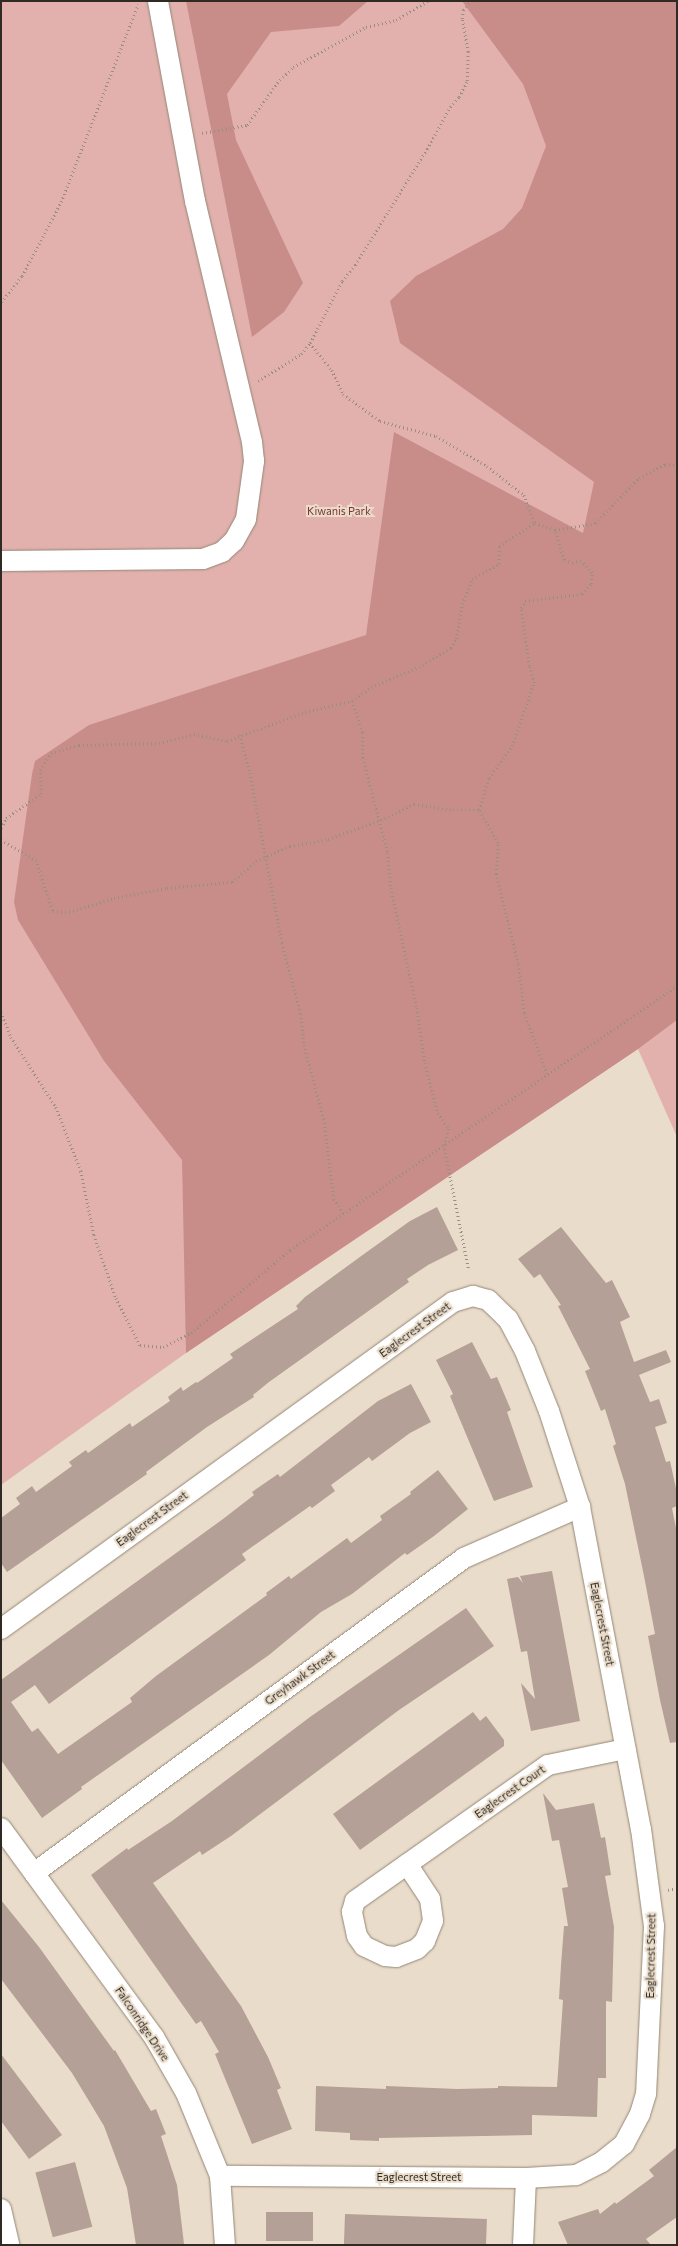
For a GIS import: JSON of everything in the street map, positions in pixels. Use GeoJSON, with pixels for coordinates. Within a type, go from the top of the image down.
{"type":"FeatureCollection","features":[{"type":"Feature","properties":{"kind":"street"},"geometry":{"type":"LineString","coordinates":[[1,561],[203,558],[222,552],[234,541],[246,519],[251,496],[254,461],[242,393],[195,201],[158,1]]}},
{"type":"Feature","properties":{"kind":"street","name":"Eaglecrest Street"},"geometry":{"type":"LineString","coordinates":[[1,1629],[453,1302],[473,1296],[488,1300],[508,1319],[525,1351],[549,1411],[580,1507],[641,1828],[654,1926],[646,2094],[640,2114],[624,2144],[602,2162],[576,2174],[526,2178],[220,2176]]}},
{"type":"Feature","properties":{"kind":"street","name":"Greyhawk Street"},"geometry":{"type":"LineString","coordinates":[[34,1873],[464,1558],[580,1507]]}},
{"type":"Feature","properties":{"kind":"street","name":"Eaglecrest Court"},"geometry":{"type":"LineString","coordinates":[[407,1864],[430,1899],[433,1921],[425,1942],[417,1949],[402,1956],[385,1956],[373,1952],[360,1941],[352,1925],[352,1912],[355,1901],[407,1864],[548,1765],[626,1749]]}},
{"type":"Feature","properties":{"kind":"street","name":"Falconridge Drive"},"geometry":{"type":"LineString","coordinates":[[1,1828],[154,2037],[186,2093],[220,2176],[225,2245]]}},
{"type":"Feature","properties":{"kind":"street"},"geometry":{"type":"LineString","coordinates":[[523,2245],[526,2178]]}},
{"type":"Feature","properties":{"kind":"street"},"geometry":{"type":"LineString","coordinates":[[1,2209],[9,2245]]}},
{"type":"Feature","properties":{"kind":"path"},"geometry":{"type":"LineString","coordinates":[[1,302],[22,276],[60,202],[140,1]]}},
{"type":"Feature","properties":{"kind":"path"},"geometry":{"type":"LineString","coordinates":[[183,134],[247,125],[277,83],[293,67],[366,27],[396,20],[428,1]]}},
{"type":"Feature","properties":{"kind":"path"},"geometry":{"type":"LineString","coordinates":[[242,393],[301,354],[310,343],[342,281],[355,265],[466,82],[468,52],[462,19],[463,10],[470,1]]}},
{"type":"Feature","properties":{"kind":"path"},"geometry":{"type":"LineString","coordinates":[[310,343],[332,370],[343,394],[380,421],[436,436],[487,466],[524,495],[535,524]]}},
{"type":"Feature","properties":{"kind":"path"},"geometry":{"type":"LineString","coordinates":[[1,828],[6,818],[40,794],[40,770],[51,753],[78,745],[159,743],[194,734],[227,741],[305,712],[352,701],[371,687],[418,667],[451,648],[456,639],[462,604],[472,579],[499,564],[499,546],[535,524],[555,530],[595,523],[639,478],[665,464],[677,465]]}},
{"type":"Feature","properties":{"kind":"path"},"geometry":{"type":"LineString","coordinates":[[547,1074],[524,1013],[518,964],[496,874],[498,843],[479,810],[489,778],[512,746],[534,683],[529,666],[521,608],[525,601],[582,594],[591,584],[592,573],[581,561],[573,563],[564,560],[555,530]]}},
{"type":"Feature","properties":{"kind":"path"},"geometry":{"type":"LineString","coordinates":[[352,701],[363,733],[363,758],[381,820],[388,853],[391,888],[417,1008],[425,1063],[438,1114],[449,1129],[444,1145],[469,1270]]}},
{"type":"Feature","properties":{"kind":"path"},"geometry":{"type":"LineString","coordinates":[[240,735],[267,857],[282,943],[302,1014],[304,1045],[324,1119],[334,1199],[344,1214]]}},
{"type":"Feature","properties":{"kind":"path"},"geometry":{"type":"LineString","coordinates":[[1,840],[36,860],[53,911],[69,912],[114,898],[167,888],[232,882],[256,861],[290,846],[328,839],[381,820],[414,804],[453,810],[479,810]]}},
{"type":"Feature","properties":{"kind":"path"},"geometry":{"type":"LineString","coordinates":[[1,1012],[11,1036],[56,1107],[81,1171],[94,1235],[116,1298],[140,1345],[163,1346],[191,1333],[290,1250],[677,986]]}},
{"type":"Feature","properties":{"kind":"green space","name":"Kiwanis Park"},"geometry":{"type":"Polygon","coordinates":[[[1,1],[677,1],[677,1137],[638,1049],[186,1353],[1,1485],[1,1]]]}},
{"type":"Feature","properties":{"kind":"shaded area"},"geometry":{"type":"Polygon","coordinates":[[[186,1],[368,1],[339,26],[271,32],[227,94],[236,140],[303,283],[284,312],[252,337],[186,1]]]}},
{"type":"Feature","properties":{"kind":"shaded area"},"geometry":{"type":"Polygon","coordinates":[[[462,1],[677,1],[677,1020],[638,1049],[186,1353],[182,1160],[104,1061],[18,920],[14,902],[32,774],[35,761],[89,725],[366,635],[394,432],[583,533],[594,482],[400,343],[390,301],[416,276],[503,229],[522,208],[546,146],[523,84],[462,1]]]}},
{"type":"Feature","properties":{"kind":"building"},"geometry":{"type":"Polygon","coordinates":[[[437,1207],[458,1250],[428,1265],[407,1279],[409,1282],[269,1382],[253,1395],[254,1397],[207,1427],[146,1472],[147,1474],[7,1572],[1,1563],[1,1518],[20,1504],[16,1498],[32,1486],[36,1492],[72,1466],[69,1462],[86,1450],[88,1453],[130,1423],[132,1427],[170,1401],[168,1397],[181,1387],[183,1391],[196,1382],[197,1383],[233,1358],[230,1354],[298,1309],[296,1306],[305,1297],[410,1221],[437,1207]]]}},
{"type":"Feature","properties":{"kind":"building"},"geometry":{"type":"Polygon","coordinates":[[[561,1227],[606,1283],[612,1280],[630,1317],[620,1322],[634,1362],[666,1350],[671,1362],[639,1375],[650,1402],[659,1399],[667,1423],[655,1427],[666,1462],[670,1461],[677,1493],[677,1506],[672,1508],[677,1533],[677,1742],[670,1743],[660,1700],[648,1636],[655,1634],[625,1484],[613,1446],[616,1444],[605,1409],[601,1411],[585,1371],[590,1369],[558,1306],[561,1305],[540,1274],[534,1278],[518,1259],[561,1227]]]}},
{"type":"Feature","properties":{"kind":"building"},"geometry":{"type":"Polygon","coordinates":[[[472,1342],[491,1379],[497,1377],[511,1410],[507,1412],[533,1487],[494,1501],[450,1396],[453,1394],[436,1360],[472,1342]]]}},
{"type":"Feature","properties":{"kind":"building"},"geometry":{"type":"Polygon","coordinates":[[[411,1384],[431,1422],[410,1433],[372,1461],[369,1457],[331,1485],[335,1491],[312,1508],[310,1506],[242,1554],[246,1560],[49,1704],[35,1685],[11,1702],[32,1732],[38,1728],[58,1754],[132,1702],[130,1698],[156,1676],[267,1595],[266,1593],[289,1576],[291,1579],[347,1538],[351,1543],[382,1520],[380,1516],[411,1494],[410,1492],[438,1470],[468,1509],[407,1555],[405,1553],[352,1594],[321,1612],[269,1655],[81,1787],[82,1789],[42,1818],[1,1760],[1,1680],[223,1519],[254,1495],[252,1492],[278,1474],[280,1477],[378,1401],[411,1384]]]}},
{"type":"Feature","properties":{"kind":"building"},"geometry":{"type":"Polygon","coordinates":[[[552,1571],[580,1721],[531,1731],[521,1683],[535,1699],[527,1651],[521,1652],[507,1579],[518,1577],[523,1583],[520,1576],[552,1571]]]}},
{"type":"Feature","properties":{"kind":"building"},"geometry":{"type":"Polygon","coordinates":[[[466,1608],[494,1646],[399,1710],[231,1836],[202,1855],[200,1851],[153,1883],[241,2006],[268,2057],[281,2088],[277,2090],[292,2129],[252,2144],[215,2054],[219,2052],[201,2021],[196,2024],[91,1875],[127,1848],[128,1850],[172,1821],[310,1717],[466,1608]]]}},
{"type":"Feature","properties":{"kind":"building"},"geometry":{"type":"Polygon","coordinates":[[[473,1712],[480,1721],[486,1716],[504,1740],[504,1746],[360,1850],[333,1814],[473,1712]]]}},
{"type":"Feature","properties":{"kind":"building"},"geometry":{"type":"Polygon","coordinates":[[[543,1793],[556,1810],[594,1803],[601,1838],[605,1837],[611,1875],[605,1876],[614,1927],[612,2002],[606,2001],[606,2078],[598,2078],[597,2117],[532,2115],[532,2135],[379,2138],[379,2141],[350,2140],[350,2133],[315,2131],[316,2086],[386,2089],[386,2086],[457,2089],[498,2088],[498,2086],[557,2087],[563,2000],[559,1999],[561,1965],[564,1926],[568,1926],[562,1888],[568,1887],[559,1840],[552,1841],[543,1793]]]}},
{"type":"Feature","properties":{"kind":"building"},"geometry":{"type":"Polygon","coordinates":[[[1,1900],[39,1947],[114,2051],[115,2050],[151,2111],[156,2109],[166,2134],[161,2136],[177,2185],[184,2244],[136,2245],[127,2188],[104,2126],[72,2073],[1,1979],[1,1900]]]}},
{"type":"Feature","properties":{"kind":"building"},"geometry":{"type":"Polygon","coordinates":[[[1,2054],[62,2135],[29,2159],[1,2121],[1,2054]]]}},
{"type":"Feature","properties":{"kind":"building"},"geometry":{"type":"Polygon","coordinates":[[[677,2147],[677,2217],[646,2239],[651,2245],[568,2245],[558,2222],[598,2209],[600,2214],[615,2202],[616,2204],[654,2176],[649,2170],[677,2147]]]}},
{"type":"Feature","properties":{"kind":"building"},"geometry":{"type":"Polygon","coordinates":[[[75,2162],[92,2227],[53,2237],[35,2173],[75,2162]]]}},
{"type":"Feature","properties":{"kind":"building"},"geometry":{"type":"Polygon","coordinates":[[[266,2212],[313,2212],[313,2241],[266,2241],[266,2212]]]}},
{"type":"Feature","properties":{"kind":"building"},"geometry":{"type":"Polygon","coordinates":[[[345,2214],[487,2219],[486,2245],[344,2245],[345,2214]]]}}]}
